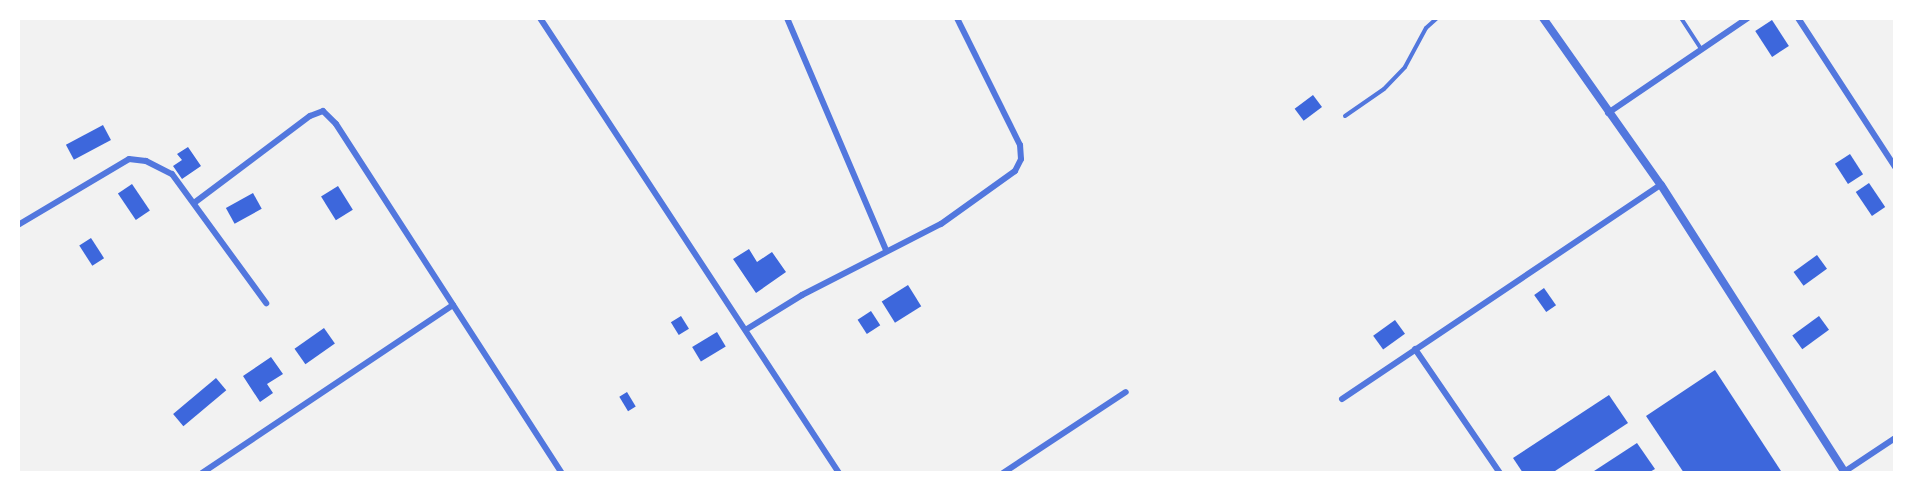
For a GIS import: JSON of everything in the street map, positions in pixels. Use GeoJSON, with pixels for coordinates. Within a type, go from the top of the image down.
{"type":"FeatureCollection","features":[{"type":"Feature","properties":{"kind":"street"},"geometry":{"type":"LineString","coordinates":[[540,18],[747,329],[839,473]]}},
{"type":"Feature","properties":{"kind":"street"},"geometry":{"type":"LineString","coordinates":[[787,18],[886,250]]}},
{"type":"Feature","properties":{"kind":"street"},"geometry":{"type":"LineString","coordinates":[[747,329],[886,250],[941,224],[1000,184],[1015,171],[1021,159],[1020,145],[957,18]]}},
{"type":"Feature","properties":{"kind":"street"},"geometry":{"type":"LineString","coordinates":[[1543,18],[1661,185],[1844,473],[1895,438]]}},
{"type":"Feature","properties":{"kind":"street"},"geometry":{"type":"LineString","coordinates":[[1608,113],[1748,18]]}},
{"type":"Feature","properties":{"kind":"street"},"geometry":{"type":"LineString","coordinates":[[1798,18],[1895,167]]}},
{"type":"Feature","properties":{"kind":"street"},"geometry":{"type":"LineString","coordinates":[[195,203],[310,116],[323,111],[336,124],[562,473]]}},
{"type":"Feature","properties":{"kind":"street"},"geometry":{"type":"LineString","coordinates":[[18,225],[129,159],[146,161],[172,174],[266,303]]}},
{"type":"Feature","properties":{"kind":"street"},"geometry":{"type":"LineString","coordinates":[[1342,399],[1661,185]]}},
{"type":"Feature","properties":{"kind":"street"},"geometry":{"type":"LineString","coordinates":[[202,473],[453,305]]}},
{"type":"Feature","properties":{"kind":"street"},"geometry":{"type":"LineString","coordinates":[[1415,349],[1500,473]]}},
{"type":"Feature","properties":{"kind":"street"},"geometry":{"type":"LineString","coordinates":[[1003,473],[1126,392]]}},
{"type":"Feature","properties":{"kind":"lane"},"geometry":{"type":"LineString","coordinates":[[1345,116],[1384,89],[1405,67],[1426,28],[1437,18]]}},
{"type":"Feature","properties":{"kind":"lane"},"geometry":{"type":"LineString","coordinates":[[1681,18],[1701,49]]}},
{"type":"Feature","properties":{"kind":"building"},"geometry":{"type":"Polygon","coordinates":[[[1772,20],[1789,46],[1772,57],[1755,31],[1772,20]]]}},
{"type":"Feature","properties":{"kind":"building"},"geometry":{"type":"Polygon","coordinates":[[[1313,95],[1322,107],[1304,121],[1295,109],[1313,95]]]}},
{"type":"Feature","properties":{"kind":"building"},"geometry":{"type":"Polygon","coordinates":[[[103,125],[111,140],[74,160],[66,145],[103,125]]]}},
{"type":"Feature","properties":{"kind":"building"},"geometry":{"type":"Polygon","coordinates":[[[188,147],[201,166],[182,179],[173,166],[182,160],[177,154],[188,147]]]}},
{"type":"Feature","properties":{"kind":"building"},"geometry":{"type":"Polygon","coordinates":[[[1850,154],[1863,174],[1848,184],[1835,164],[1850,154]]]}},
{"type":"Feature","properties":{"kind":"building"},"geometry":{"type":"Polygon","coordinates":[[[1869,183],[1885,207],[1872,216],[1856,192],[1869,183]]]}},
{"type":"Feature","properties":{"kind":"building"},"geometry":{"type":"Polygon","coordinates":[[[132,184],[150,211],[136,220],[118,194],[132,184]]]}},
{"type":"Feature","properties":{"kind":"building"},"geometry":{"type":"Polygon","coordinates":[[[338,186],[353,210],[336,220],[321,197],[338,186]]]}},
{"type":"Feature","properties":{"kind":"building"},"geometry":{"type":"Polygon","coordinates":[[[253,193],[262,209],[235,224],[226,208],[253,193]]]}},
{"type":"Feature","properties":{"kind":"building"},"geometry":{"type":"Polygon","coordinates":[[[91,238],[104,258],[92,266],[79,246],[91,238]]]}},
{"type":"Feature","properties":{"kind":"building"},"geometry":{"type":"Polygon","coordinates":[[[749,249],[757,262],[772,252],[786,272],[756,293],[733,259],[749,249]]]}},
{"type":"Feature","properties":{"kind":"building"},"geometry":{"type":"Polygon","coordinates":[[[1817,255],[1827,269],[1804,286],[1794,272],[1817,255]]]}},
{"type":"Feature","properties":{"kind":"building"},"geometry":{"type":"Polygon","coordinates":[[[908,285],[921,306],[895,323],[882,301],[908,285]]]}},
{"type":"Feature","properties":{"kind":"building"},"geometry":{"type":"Polygon","coordinates":[[[1544,288],[1556,305],[1546,312],[1534,295],[1544,288]]]}},
{"type":"Feature","properties":{"kind":"building"},"geometry":{"type":"Polygon","coordinates":[[[871,311],[880,325],[867,334],[858,320],[871,311]]]}},
{"type":"Feature","properties":{"kind":"building"},"geometry":{"type":"Polygon","coordinates":[[[681,316],[689,329],[679,335],[671,322],[681,316]]]}},
{"type":"Feature","properties":{"kind":"building"},"geometry":{"type":"Polygon","coordinates":[[[1819,316],[1829,330],[1802,349],[1792,335],[1819,316]]]}},
{"type":"Feature","properties":{"kind":"building"},"geometry":{"type":"Polygon","coordinates":[[[1395,320],[1405,334],[1383,350],[1373,336],[1395,320]]]}},
{"type":"Feature","properties":{"kind":"building"},"geometry":{"type":"Polygon","coordinates":[[[324,328],[335,344],[305,364],[295,349],[324,328]]]}},
{"type":"Feature","properties":{"kind":"building"},"geometry":{"type":"Polygon","coordinates":[[[717,332],[726,347],[701,362],[692,347],[717,332]]]}},
{"type":"Feature","properties":{"kind":"building"},"geometry":{"type":"Polygon","coordinates":[[[271,357],[283,374],[267,384],[273,393],[260,402],[243,376],[271,357]]]}},
{"type":"Feature","properties":{"kind":"building"},"geometry":{"type":"Polygon","coordinates":[[[1715,370],[1781,471],[1778,473],[1684,473],[1646,416],[1715,370]]]}},
{"type":"Feature","properties":{"kind":"building"},"geometry":{"type":"Polygon","coordinates":[[[216,378],[226,390],[183,426],[173,414],[216,378]]]}},
{"type":"Feature","properties":{"kind":"building"},"geometry":{"type":"Polygon","coordinates":[[[627,392],[636,407],[628,411],[619,397],[627,392]]]}},
{"type":"Feature","properties":{"kind":"building"},"geometry":{"type":"Polygon","coordinates":[[[1609,395],[1628,423],[1552,473],[1523,473],[1513,458],[1609,395]]]}},
{"type":"Feature","properties":{"kind":"building"},"geometry":{"type":"Polygon","coordinates":[[[1637,443],[1655,469],[1648,473],[1591,473],[1637,443]]]}}]}
